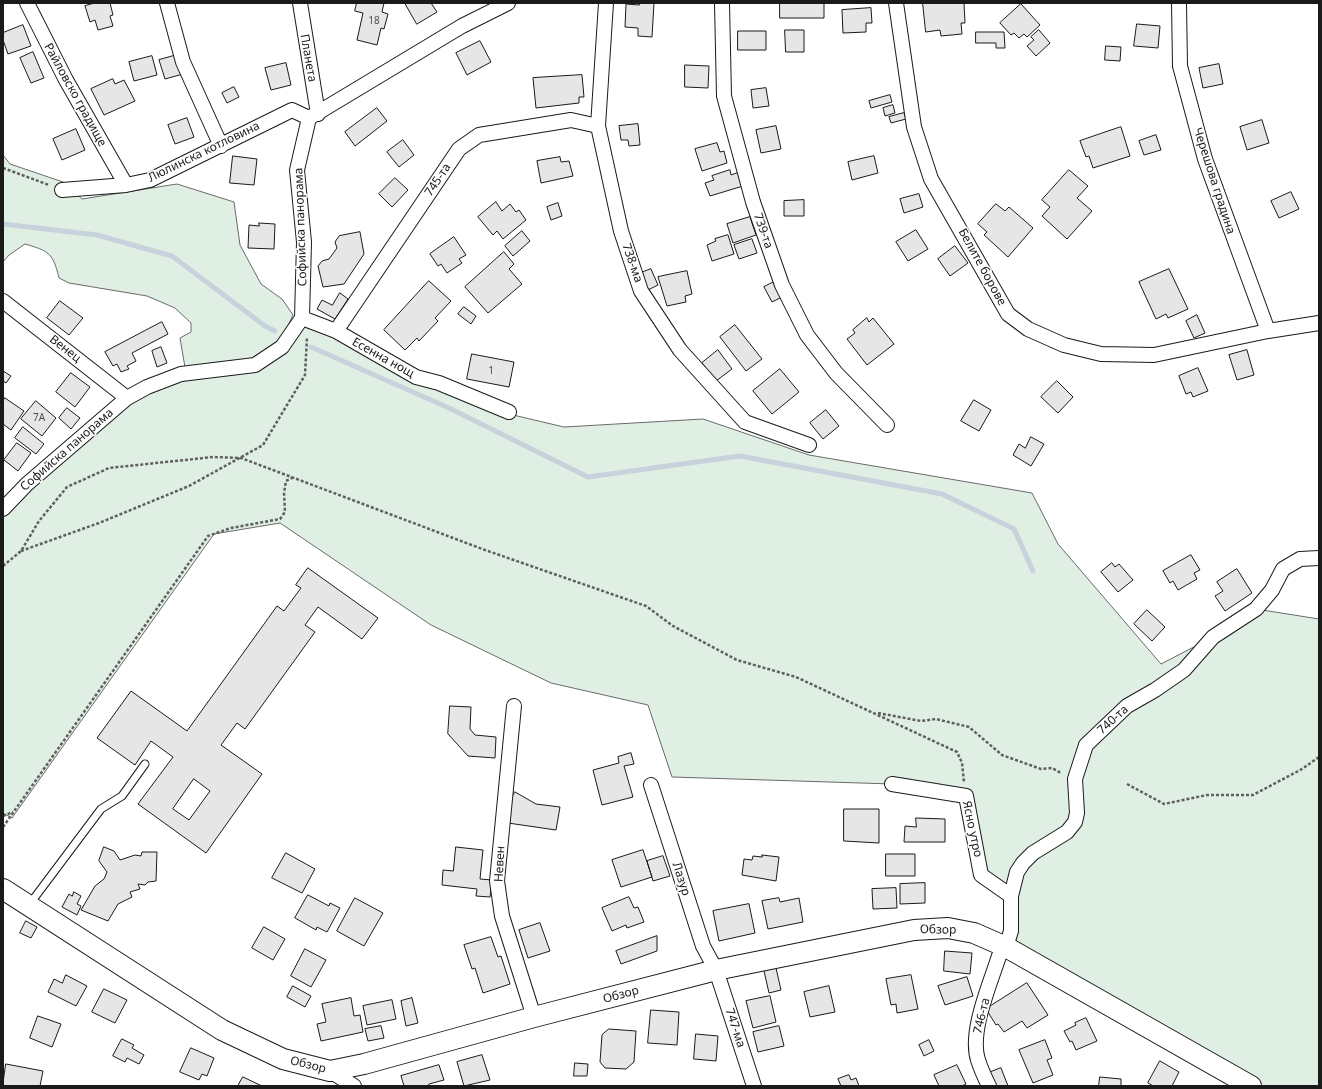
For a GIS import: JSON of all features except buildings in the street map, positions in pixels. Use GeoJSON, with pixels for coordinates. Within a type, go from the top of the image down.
{"type":"FeatureCollection","features":[{"type":"Feature","properties":{"kind":"street","name":"Райловско градище"},"geometry":{"type":"LineString","coordinates":[[27,3],[66,80],[126,185]]}},
{"type":"Feature","properties":{"kind":"street"},"geometry":{"type":"LineString","coordinates":[[167,3],[183,62],[221,146]]}},
{"type":"Feature","properties":{"kind":"street","name":"Планета"},"geometry":{"type":"LineString","coordinates":[[300,3],[314,116]]}},
{"type":"Feature","properties":{"kind":"street"},"geometry":{"type":"LineString","coordinates":[[314,116],[462,26],[508,3]]}},
{"type":"Feature","properties":{"kind":"street","name":"738-ма"},"geometry":{"type":"LineString","coordinates":[[606,3],[598,126],[621,231],[641,291],[680,350],[745,422],[809,445]]}},
{"type":"Feature","properties":{"kind":"street","name":"739-та"},"geometry":{"type":"LineString","coordinates":[[722,3],[724,96],[753,202],[782,285],[806,335],[836,374],[887,425]]}},
{"type":"Feature","properties":{"kind":"street","name":"Белите борове"},"geometry":{"type":"LineString","coordinates":[[896,3],[914,127],[931,179],[1008,314],[1028,329],[1064,345],[1100,354],[1154,355],[1268,331],[1319,323]]}},
{"type":"Feature","properties":{"kind":"street","name":"Черешова градина"},"geometry":{"type":"LineString","coordinates":[[1179,3],[1180,66],[1205,159],[1268,331]]}},
{"type":"Feature","properties":{"kind":"street","name":"Люлинска котловина"},"geometry":{"type":"LineString","coordinates":[[62,190],[126,185],[150,180],[292,110],[314,116]]}},
{"type":"Feature","properties":{"kind":"street","name":"Софийска панорама"},"geometry":{"type":"LineString","coordinates":[[3,510],[27,484],[127,398],[147,387],[181,374],[255,365],[282,346],[302,318],[304,242],[296,170],[314,116]]}},
{"type":"Feature","properties":{"kind":"street","name":"745-та"},"geometry":{"type":"LineString","coordinates":[[336,332],[459,150],[479,135],[571,120],[598,126]]}},
{"type":"Feature","properties":{"kind":"street","name":"Венец"},"geometry":{"type":"LineString","coordinates":[[3,300],[127,398]]}},
{"type":"Feature","properties":{"kind":"street","name":"Есенна нощ"},"geometry":{"type":"LineString","coordinates":[[302,318],[336,332],[416,377],[440,383],[509,412]]}},
{"type":"Feature","properties":{"kind":"street","name":"740-та"},"geometry":{"type":"LineString","coordinates":[[1006,947],[1011,931],[1011,896],[1017,872],[1033,852],[1067,832],[1075,822],[1077,813],[1075,779],[1086,744],[1127,706],[1155,690],[1184,670],[1213,637],[1256,609],[1272,590],[1283,569],[1300,559],[1319,558]]}},
{"type":"Feature","properties":{"kind":"street","name":"Невен"},"geometry":{"type":"LineString","coordinates":[[514,706],[497,881],[502,916],[534,1017]]}},
{"type":"Feature","properties":{"kind":"street","name":"Ясно утро"},"geometry":{"type":"LineString","coordinates":[[892,784],[966,796],[981,875],[1011,896]]}},
{"type":"Feature","properties":{"kind":"street","name":"Лазур"},"geometry":{"type":"LineString","coordinates":[[651,785],[703,946],[716,970]]}},
{"type":"Feature","properties":{"kind":"street","name":"Обзор"},"geometry":{"type":"LineString","coordinates":[[3,889],[222,1030],[283,1059],[330,1071],[364,1064],[534,1017],[716,970],[914,930],[948,928],[974,933],[1006,947],[1251,1086]]}},
{"type":"Feature","properties":{"kind":"street","name":"746-та"},"geometry":{"type":"LineString","coordinates":[[989,1086],[978,1060],[976,1043],[977,1029],[999,956],[1006,947]]}},
{"type":"Feature","properties":{"kind":"street","name":"747-ма"},"geometry":{"type":"LineString","coordinates":[[716,970],[754,1086]]}},
{"type":"Feature","properties":{"kind":"street"},"geometry":{"type":"LineString","coordinates":[[330,1071],[354,1086]]}},
{"type":"Feature","properties":{"kind":"lane"},"geometry":{"type":"LineString","coordinates":[[29,906],[101,808],[122,796],[145,764]]}},
{"type":"Feature","properties":{"kind":"path"},"geometry":{"type":"LineString","coordinates":[[3,168],[62,190]]}},
{"type":"Feature","properties":{"kind":"path"},"geometry":{"type":"LineString","coordinates":[[21,551],[99,523],[189,486],[263,445],[305,375],[308,341],[302,318]]}},
{"type":"Feature","properties":{"kind":"path"},"geometry":{"type":"LineString","coordinates":[[3,566],[21,551],[39,521],[67,487],[109,468],[213,457],[241,458],[485,550],[646,606],[673,626],[737,660],[796,677],[874,712],[957,752],[962,763],[966,796]]}},
{"type":"Feature","properties":{"kind":"path"},"geometry":{"type":"LineString","coordinates":[[3,827],[208,536],[231,528],[280,519],[285,512],[284,493],[286,481],[294,477]]}},
{"type":"Feature","properties":{"kind":"path"},"geometry":{"type":"LineString","coordinates":[[874,712],[922,721],[936,719],[969,727],[1002,755],[1041,769],[1052,768],[1062,774],[1075,788]]}},
{"type":"Feature","properties":{"kind":"path"},"geometry":{"type":"LineString","coordinates":[[1127,784],[1164,804],[1207,795],[1252,795],[1302,769],[1319,758]]}},
{"type":"Feature","properties":{"kind":"path"},"geometry":{"type":"LineString","coordinates":[[3,816],[14,812]]}},
{"type":"Feature","properties":{"kind":"green space"},"geometry":{"type":"Polygon","coordinates":[[[3,155],[10,164],[63,182],[82,199],[177,184],[234,202],[240,245],[261,284],[282,299],[293,315],[281,341],[250,363],[190,373],[255,365],[282,347],[302,318],[336,331],[416,377],[442,384],[496,411],[564,427],[703,419],[809,455],[1032,493],[1058,544],[1161,664],[1213,637],[1256,609],[1319,619],[1319,1086],[1251,1086],[1006,947],[1011,931],[1011,896],[981,875],[966,796],[892,784],[672,777],[648,705],[551,683],[431,625],[280,523],[214,534],[12,818],[3,813],[3,515],[7,507],[127,398],[164,380],[186,373],[180,338],[191,332],[191,323],[175,308],[147,296],[69,283],[59,278],[55,263],[49,254],[33,246],[25,244],[9,255],[3,262],[3,155]]]}},
{"type":"Feature","properties":{"kind":"waterway"},"geometry":{"type":"LineString","coordinates":[[3,224],[97,235],[172,256],[265,326],[275,331]]}},
{"type":"Feature","properties":{"kind":"waterway"},"geometry":{"type":"LineString","coordinates":[[311,347],[449,408],[588,477],[740,456],[942,494],[1014,529],[1033,571]]}}]}
